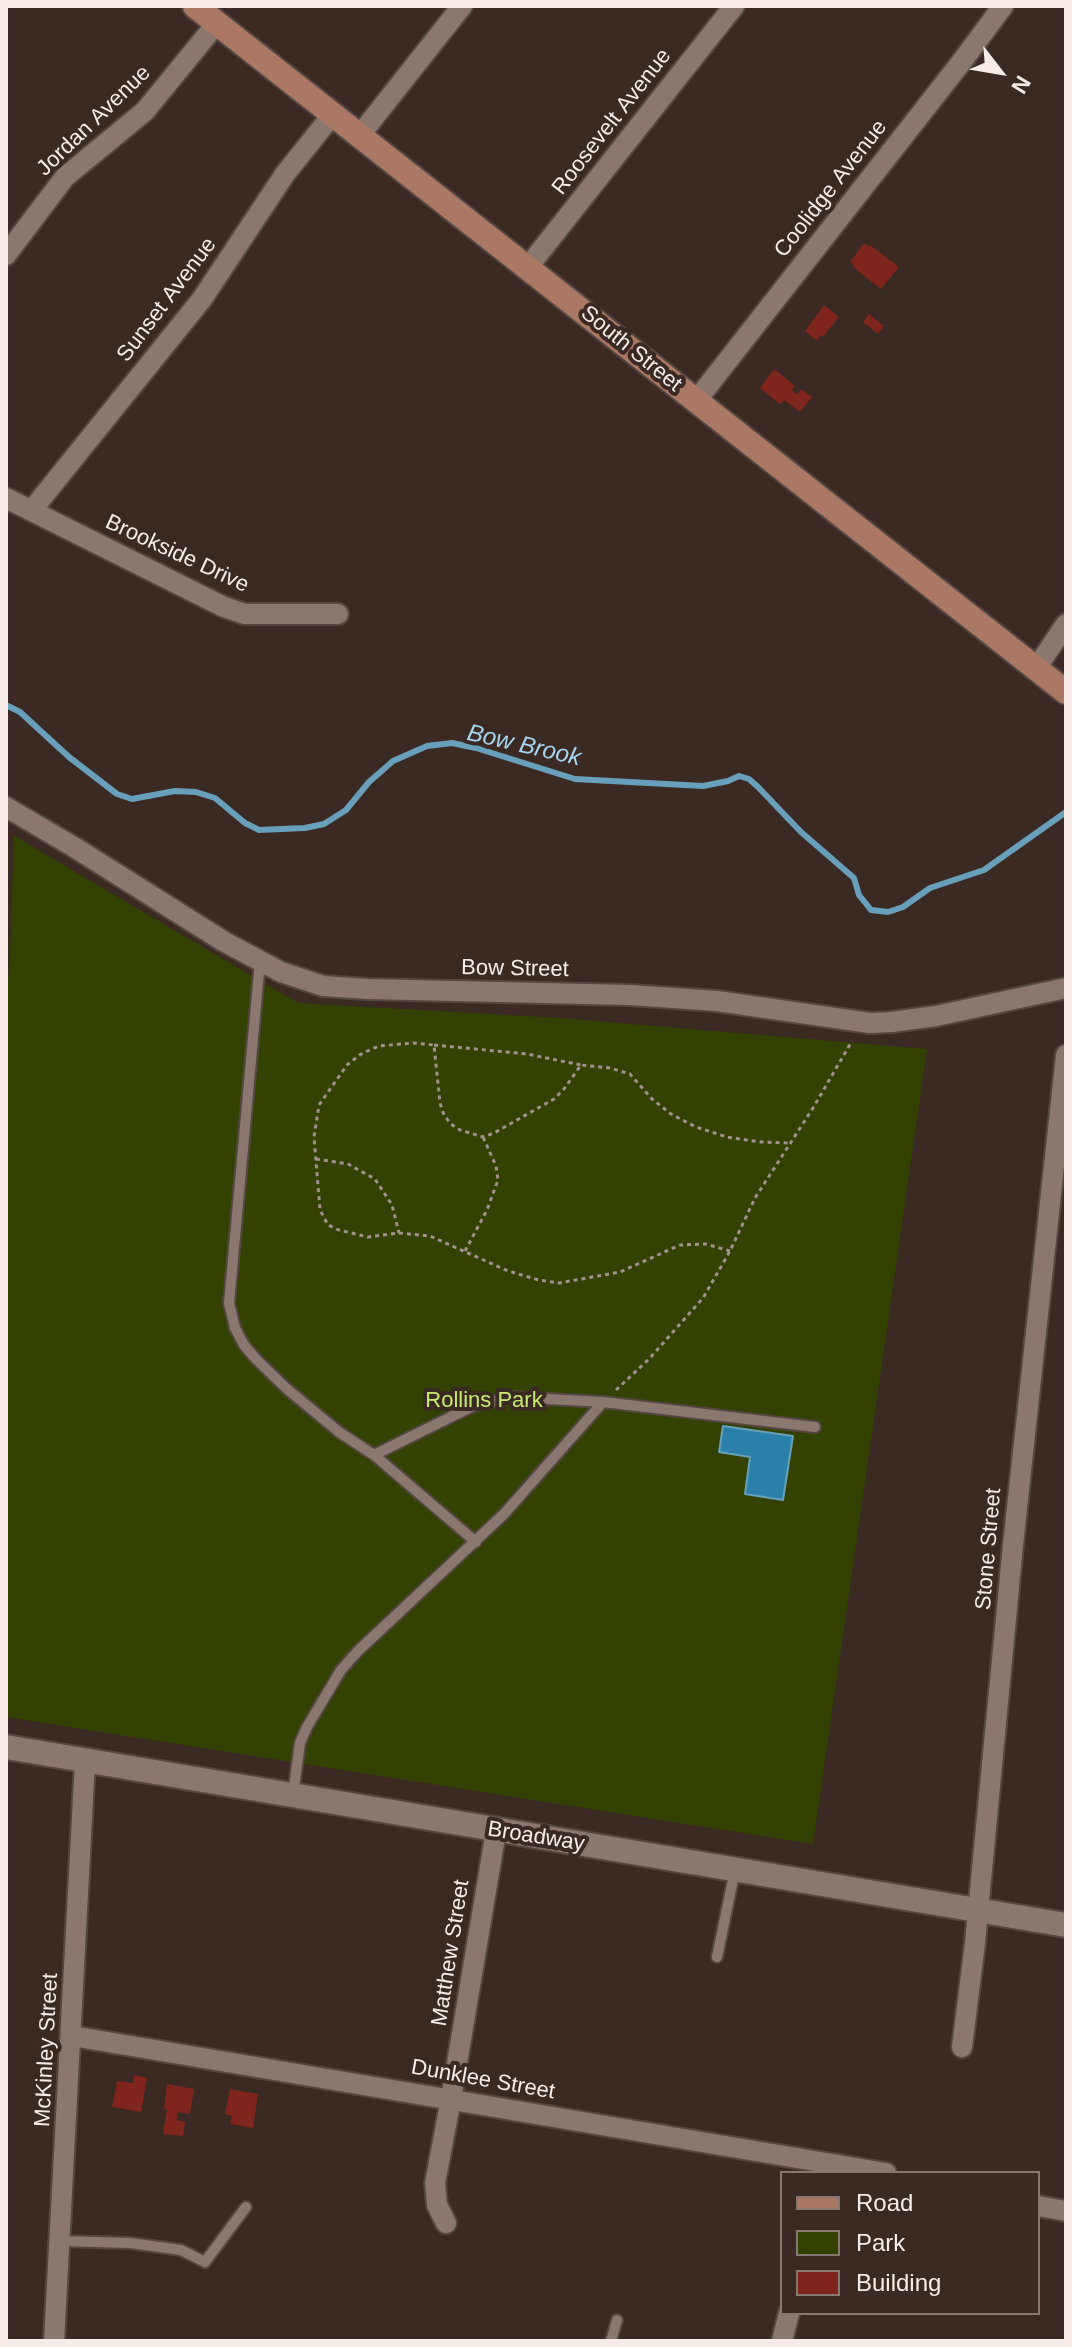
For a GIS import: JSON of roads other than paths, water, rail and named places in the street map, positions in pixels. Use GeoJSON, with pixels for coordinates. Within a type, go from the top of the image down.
{"type":"FeatureCollection","features":[{"type":"Feature","properties":{"kind":"main road","name":"South Street"},"geometry":{"type":"LineString","coordinates":[[195,6],[1066,692]]}},
{"type":"Feature","properties":{"kind":"street"},"geometry":{"type":"LineString","coordinates":[[360,135],[462,6]]}},
{"type":"Feature","properties":{"kind":"street","name":"Roosevelt Avenue"},"geometry":{"type":"LineString","coordinates":[[528,267],[734,6]]}},
{"type":"Feature","properties":{"kind":"street","name":"Coolidge Avenue"},"geometry":{"type":"LineString","coordinates":[[696,401],[1003,6]]}},
{"type":"Feature","properties":{"kind":"street","name":"Jordan Avenue"},"geometry":{"type":"LineString","coordinates":[[6,255],[65,177],[145,111],[217,23]]}},
{"type":"Feature","properties":{"kind":"street","name":"Sunset Avenue"},"geometry":{"type":"LineString","coordinates":[[32,510],[202,299],[285,174],[333,114]]}},
{"type":"Feature","properties":{"kind":"street","name":"Brookside Drive"},"geometry":{"type":"LineString","coordinates":[[6,498],[245,614],[338,614]]}},
{"type":"Feature","properties":{"kind":"street"},"geometry":{"type":"LineString","coordinates":[[1037,667],[1066,624]]}},
{"type":"Feature","properties":{"kind":"street","name":"Bow Street"},"geometry":{"type":"LineString","coordinates":[[6,807],[223,941],[281,972],[323,986],[659,997],[717,1001],[870,1023],[936,1016],[1066,988]]}},
{"type":"Feature","properties":{"kind":"street","name":"Stone Street"},"geometry":{"type":"LineString","coordinates":[[962,2047],[1066,1055]]}},
{"type":"Feature","properties":{"kind":"street","name":"Broadway"},"geometry":{"type":"LineString","coordinates":[[6,1747],[1066,1925]]}},
{"type":"Feature","properties":{"kind":"street","name":"McKinley Street"},"geometry":{"type":"LineString","coordinates":[[54,2341],[85,1761]]}},
{"type":"Feature","properties":{"kind":"street","name":"Matthew Street"},"geometry":{"type":"LineString","coordinates":[[446,2223],[437,2205],[435,2183],[496,1831]]}},
{"type":"Feature","properties":{"kind":"street","name":"Dunklee Street"},"geometry":{"type":"LineString","coordinates":[[72,2036],[451,2099],[825,2167],[866,2171]]}},
{"type":"Feature","properties":{"kind":"street"},"geometry":{"type":"LineString","coordinates":[[1040,2206],[1066,2211]]}},
{"type":"Feature","properties":{"kind":"street"},"geometry":{"type":"LineString","coordinates":[[782,2341],[788,2315]]}},
{"type":"Feature","properties":{"kind":"lane"},"geometry":{"type":"LineString","coordinates":[[260,961],[229,1303],[235,1328],[250,1352],[287,1389],[339,1432],[374,1455],[476,1542]]}},
{"type":"Feature","properties":{"kind":"lane"},"geometry":{"type":"LineString","coordinates":[[374,1455],[473,1406],[511,1397],[603,1402],[815,1427]]}},
{"type":"Feature","properties":{"kind":"lane"},"geometry":{"type":"LineString","coordinates":[[292,1796],[300,1743],[341,1670],[504,1514],[603,1402]]}},
{"type":"Feature","properties":{"kind":"lane"},"geometry":{"type":"LineString","coordinates":[[717,1957],[735,1870]]}},
{"type":"Feature","properties":{"kind":"lane"},"geometry":{"type":"LineString","coordinates":[[60,2241],[130,2243],[181,2250],[205,2262],[246,2207]]}},
{"type":"Feature","properties":{"kind":"lane"},"geometry":{"type":"LineString","coordinates":[[611,2341],[617,2320]]}},
{"type":"Feature","properties":{"kind":"water"},"geometry":{"type":"Polygon","coordinates":[[[723,1426],[793,1436],[783,1500],[745,1494],[750,1457],[719,1452],[723,1426]]]}},
{"type":"Feature","properties":{"kind":"waterway","name":"Bow Brook"},"geometry":{"type":"LineString","coordinates":[[6,705],[20,712],[69,757],[117,794],[132,799],[175,791],[196,792],[215,798],[245,823],[259,830],[324,824],[346,810],[369,782],[393,761],[427,746],[452,743],[575,779],[703,786],[739,776],[749,779],[801,832],[854,878],[859,895],[871,910],[888,912],[903,907],[930,888],[984,870],[1066,812]]}},
{"type":"Feature","properties":{"kind":"park label","name":"Rollins Park"},"geometry":{"type":"Point","coordinates":[484,1401]}}]}
